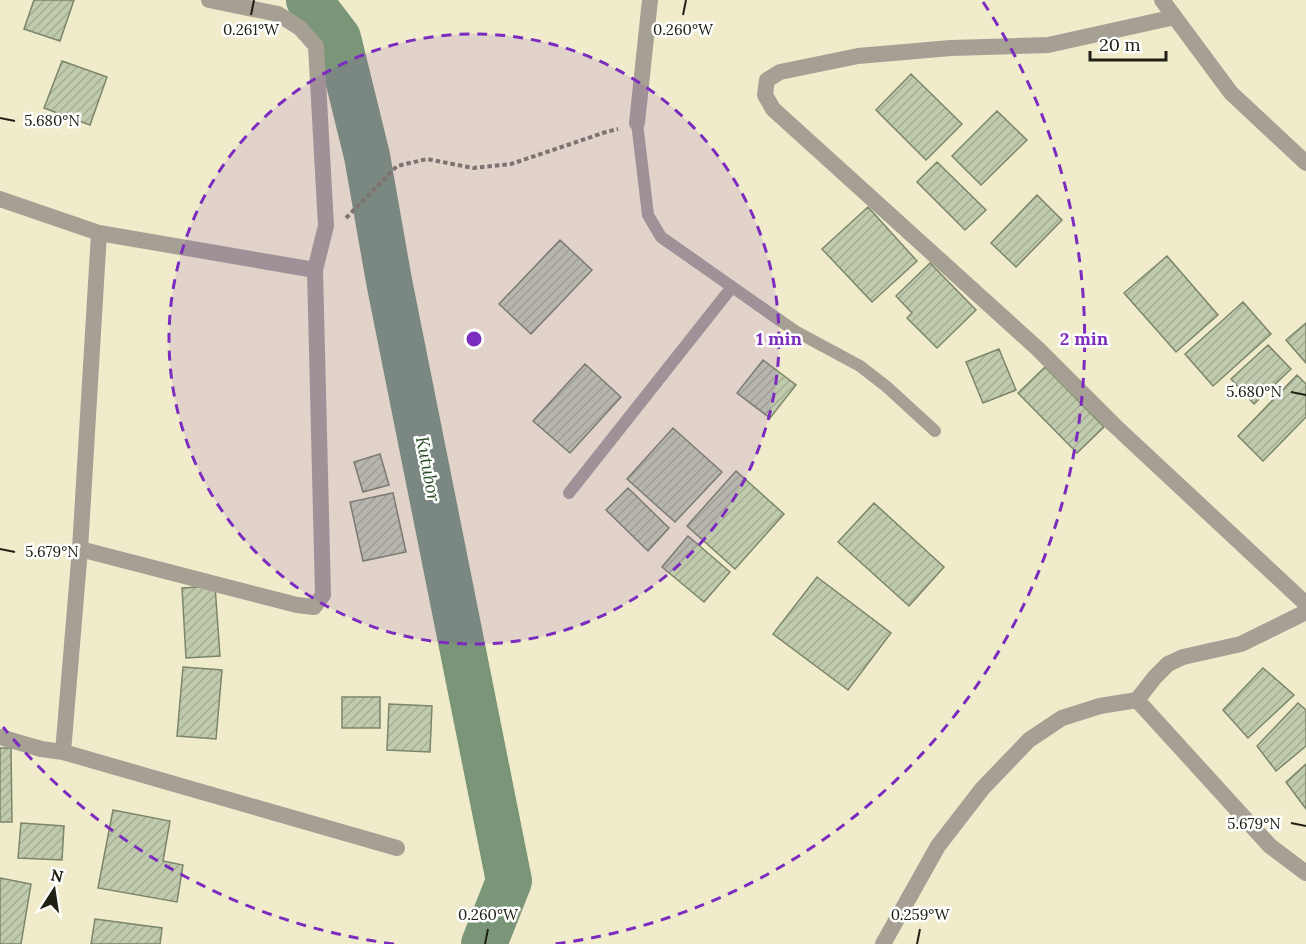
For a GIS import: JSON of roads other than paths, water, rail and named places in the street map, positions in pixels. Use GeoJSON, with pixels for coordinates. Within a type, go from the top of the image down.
{"type":"FeatureCollection","features":[{"type":"Feature","properties":{"kind":"street"},"geometry":{"type":"LineString","coordinates":[[80,549],[297,605],[314,606],[323,595],[315,270],[326,226],[316,46],[300,28],[278,14],[209,0]]}},
{"type":"Feature","properties":{"kind":"street"},"geometry":{"type":"LineString","coordinates":[[637,123],[650,0]]}},
{"type":"Feature","properties":{"kind":"street"},"geometry":{"type":"LineString","coordinates":[[1162,0],[1231,93],[1306,163]]}},
{"type":"Feature","properties":{"kind":"street"},"geometry":{"type":"LineString","coordinates":[[1174,17],[1048,45],[951,48],[858,56],[780,72],[767,80],[765,95],[773,109],[1038,349],[1114,425],[1306,604]]}},
{"type":"Feature","properties":{"kind":"street"},"geometry":{"type":"LineString","coordinates":[[0,199],[99,233],[315,270]]}},
{"type":"Feature","properties":{"kind":"street"},"geometry":{"type":"LineString","coordinates":[[63,752],[80,549],[99,233]]}},
{"type":"Feature","properties":{"kind":"street"},"geometry":{"type":"LineString","coordinates":[[883,944],[938,846],[982,789],[1029,740],[1062,718],[1100,706],[1137,700],[1168,664],[1183,657],[1241,644],[1306,612]]}},
{"type":"Feature","properties":{"kind":"street"},"geometry":{"type":"LineString","coordinates":[[1137,700],[1270,846],[1306,873]]}},
{"type":"Feature","properties":{"kind":"street"},"geometry":{"type":"LineString","coordinates":[[0,737],[41,749],[63,752],[397,848]]}},
{"type":"Feature","properties":{"kind":"lane"},"geometry":{"type":"LineString","coordinates":[[637,123],[648,215],[661,237],[795,331],[860,366],[887,387],[935,431]]}},
{"type":"Feature","properties":{"kind":"lane"},"geometry":{"type":"LineString","coordinates":[[569,493],[732,287]]}},
{"type":"Feature","properties":{"kind":"waterway","name":"Kutubor"},"geometry":{"type":"LineString","coordinates":[[309,0],[338,38],[367,156],[389,281],[509,881],[484,944]]}}]}
